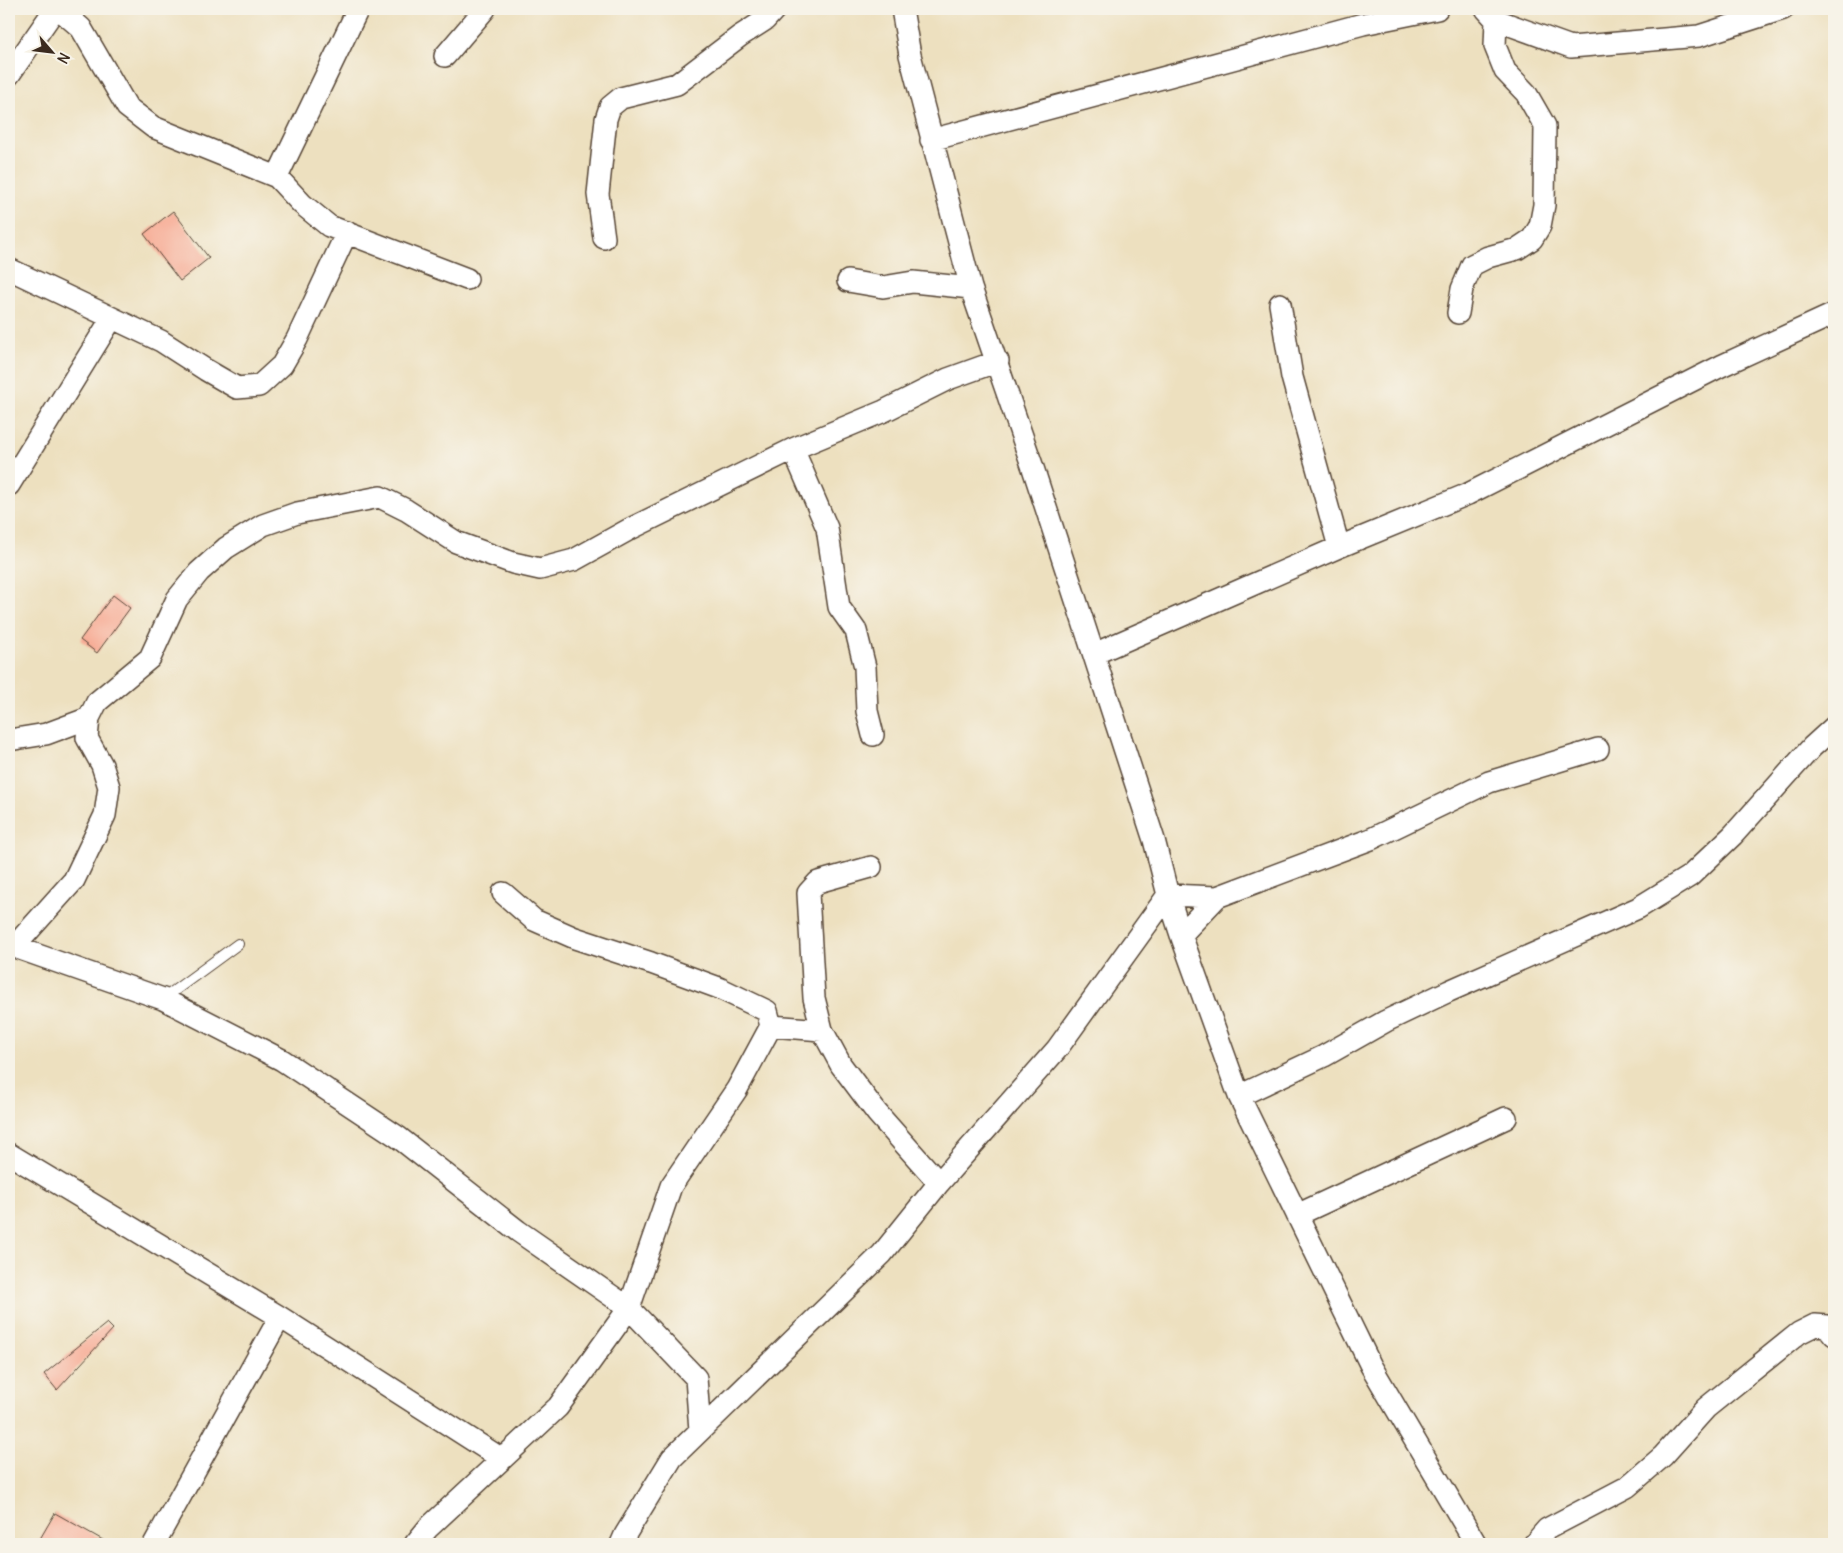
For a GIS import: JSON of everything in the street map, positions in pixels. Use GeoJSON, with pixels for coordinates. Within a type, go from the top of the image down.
{"type":"FeatureCollection","features":[{"type":"Feature","properties":{"kind":"street"},"geometry":{"type":"LineString","coordinates":[[9,75],[57,9],[81,28],[127,107],[153,127],[277,177],[302,204],[329,226],[467,279]]}},
{"type":"Feature","properties":{"kind":"street"},"geometry":{"type":"LineString","coordinates":[[277,177],[358,9]]}},
{"type":"Feature","properties":{"kind":"street"},"geometry":{"type":"LineString","coordinates":[[445,56],[485,9]]}},
{"type":"Feature","properties":{"kind":"street"},"geometry":{"type":"LineString","coordinates":[[604,238],[598,194],[606,119],[610,107],[621,98],[677,84],[740,36],[766,20],[775,9]]}},
{"type":"Feature","properties":{"kind":"street"},"geometry":{"type":"LineString","coordinates":[[902,9],[910,55],[931,140],[971,288],[998,362],[1094,654],[1154,840],[1181,936],[1239,1096],[1384,1391],[1476,1544]]}},
{"type":"Feature","properties":{"kind":"street"},"geometry":{"type":"LineString","coordinates":[[931,140],[1363,24],[1437,9]]}},
{"type":"Feature","properties":{"kind":"street"},"geometry":{"type":"LineString","coordinates":[[1458,313],[1462,289],[1472,265],[1488,256],[1517,249],[1532,239],[1540,226],[1544,205],[1545,126],[1526,93],[1505,71],[1495,46],[1491,14],[1571,47],[1699,36],[1783,9]]}},
{"type":"Feature","properties":{"kind":"street"},"geometry":{"type":"LineString","coordinates":[[9,269],[161,341],[237,388],[259,386],[282,366],[297,339],[347,232]]}},
{"type":"Feature","properties":{"kind":"street"},"geometry":{"type":"LineString","coordinates":[[848,281],[883,287],[913,282],[971,288]]}},
{"type":"Feature","properties":{"kind":"street"},"geometry":{"type":"LineString","coordinates":[[1280,304],[1292,377],[1339,547]]}},
{"type":"Feature","properties":{"kind":"street"},"geometry":{"type":"LineString","coordinates":[[1094,654],[1339,547],[1468,494],[1658,397],[1834,314]]}},
{"type":"Feature","properties":{"kind":"street"},"geometry":{"type":"LineString","coordinates":[[9,485],[112,318]]}},
{"type":"Feature","properties":{"kind":"street"},"geometry":{"type":"LineString","coordinates":[[700,1430],[696,1378],[629,1308],[518,1231],[398,1138],[282,1060],[163,999],[12,946],[74,880],[105,815],[109,787],[102,765],[87,738],[89,718],[97,702],[150,658],[177,599],[199,572],[226,548],[263,525],[296,513],[380,497],[406,510],[456,542],[513,563],[540,568],[574,560],[793,449],[884,411],[948,379],[998,362]]}},
{"type":"Feature","properties":{"kind":"street"},"geometry":{"type":"LineString","coordinates":[[793,449],[828,528],[839,607],[856,631],[865,667],[866,711],[873,735]]}},
{"type":"Feature","properties":{"kind":"street"},"geometry":{"type":"LineString","coordinates":[[9,740],[46,734],[89,718]]}},
{"type":"Feature","properties":{"kind":"street"},"geometry":{"type":"LineString","coordinates":[[1239,1096],[1324,1056],[1386,1021],[1449,991],[1638,908],[1690,876],[1733,835],[1812,747],[1834,727]]}},
{"type":"Feature","properties":{"kind":"street"},"geometry":{"type":"LineString","coordinates":[[1168,895],[1217,897],[1371,839],[1490,782],[1598,749]]}},
{"type":"Feature","properties":{"kind":"street"},"geometry":{"type":"LineString","coordinates":[[871,867],[818,882],[808,893],[814,998],[822,1030],[841,1065],[877,1113],[938,1183]]}},
{"type":"Feature","properties":{"kind":"street"},"geometry":{"type":"LineString","coordinates":[[415,1544],[428,1528],[558,1407],[629,1308],[671,1186],[737,1088],[771,1026],[767,1010],[718,988],[575,938],[534,920],[503,893]]}},
{"type":"Feature","properties":{"kind":"street"},"geometry":{"type":"LineString","coordinates":[[621,1544],[624,1535],[672,1458],[882,1254],[938,1183],[1056,1049],[1168,895]]}},
{"type":"Feature","properties":{"kind":"street"},"geometry":{"type":"LineString","coordinates":[[1181,936],[1217,897]]}},
{"type":"Feature","properties":{"kind":"street"},"geometry":{"type":"LineString","coordinates":[[771,1026],[822,1030]]}},
{"type":"Feature","properties":{"kind":"street"},"geometry":{"type":"LineString","coordinates":[[1296,1215],[1506,1118]]}},
{"type":"Feature","properties":{"kind":"street"},"geometry":{"type":"LineString","coordinates":[[9,1154],[280,1317],[502,1459]]}},
{"type":"Feature","properties":{"kind":"street"},"geometry":{"type":"LineString","coordinates":[[154,1544],[280,1317]]}},
{"type":"Feature","properties":{"kind":"street"},"geometry":{"type":"LineString","coordinates":[[1534,1544],[1547,1530],[1627,1487],[1663,1456],[1706,1408],[1799,1333],[1815,1325],[1827,1326],[1834,1335]]}},
{"type":"Feature","properties":{"kind":"lane"},"geometry":{"type":"LineString","coordinates":[[163,999],[238,944]]}},
{"type":"Feature","properties":{"kind":"building"},"geometry":{"type":"Polygon","coordinates":[[[173,211],[209,258],[180,281],[144,234],[173,211]]]}},
{"type":"Feature","properties":{"kind":"building"},"geometry":{"type":"Polygon","coordinates":[[[113,595],[130,608],[97,653],[80,640],[113,595]]]}},
{"type":"Feature","properties":{"kind":"building"},"geometry":{"type":"Polygon","coordinates":[[[107,1323],[113,1329],[57,1390],[44,1374],[107,1323]]]}},
{"type":"Feature","properties":{"kind":"building"},"geometry":{"type":"Polygon","coordinates":[[[55,1513],[110,1544],[37,1544],[55,1513]]]}}]}
